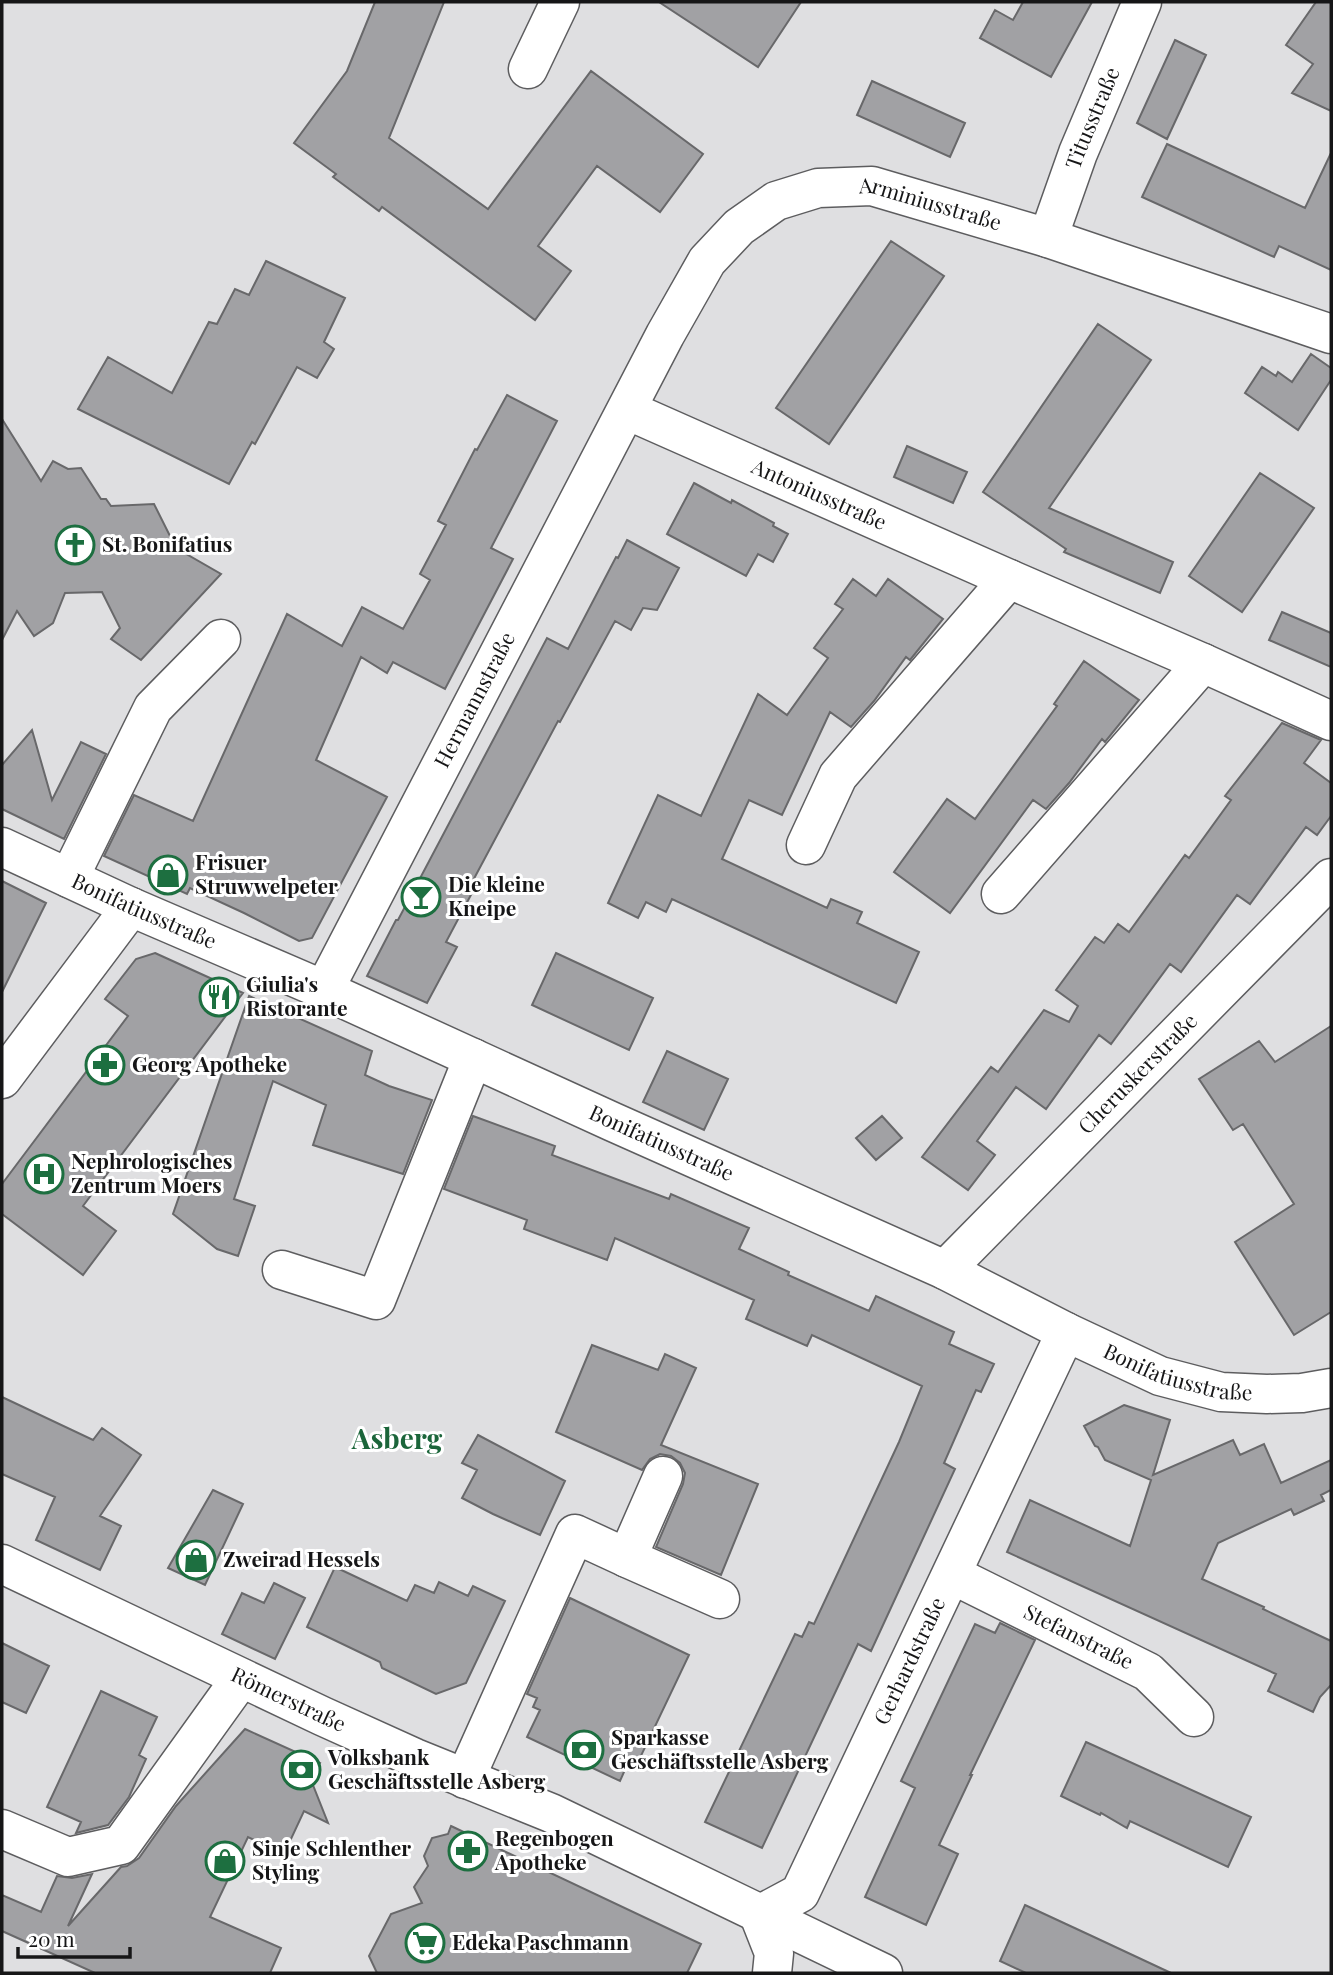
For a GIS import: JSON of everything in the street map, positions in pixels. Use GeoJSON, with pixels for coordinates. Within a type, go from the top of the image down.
{"type":"FeatureCollection","features":[{"type":"Feature","properties":{"kind":"street"},"geometry":{"type":"LineString","coordinates":[[528,69],[560,2]]}},
{"type":"Feature","properties":{"kind":"street","name":"Titusstraße"},"geometry":{"type":"LineString","coordinates":[[1048,238],[1078,153],[1142,2]]}},
{"type":"Feature","properties":{"kind":"street","name":"Arminiusstraße"},"geometry":{"type":"LineString","coordinates":[[627,410],[665,335],[708,261],[739,227],[776,201],[818,188],[872,186],[1048,238],[1331,334]]}},
{"type":"Feature","properties":{"kind":"street","name":"Antoniusstraße"},"geometry":{"type":"LineString","coordinates":[[627,410],[1331,722]]}},
{"type":"Feature","properties":{"kind":"street","name":"Hermannstraße"},"geometry":{"type":"LineString","coordinates":[[324,990],[627,410]]}},
{"type":"Feature","properties":{"kind":"street"},"geometry":{"type":"LineString","coordinates":[[806,845],[838,776],[1009,579]]}},
{"type":"Feature","properties":{"kind":"street"},"geometry":{"type":"LineString","coordinates":[[69,878],[153,708],[221,639]]}},
{"type":"Feature","properties":{"kind":"street"},"geometry":{"type":"LineString","coordinates":[[1001,894],[1203,663]]}},
{"type":"Feature","properties":{"kind":"street","name":"Bonifatiusstraße"},"geometry":{"type":"LineString","coordinates":[[2,847],[945,1270],[1066,1332],[1160,1376],[1221,1392],[1302,1393],[1331,1388]]}},
{"type":"Feature","properties":{"kind":"street","name":"Cheruskerstraße"},"geometry":{"type":"LineString","coordinates":[[945,1270],[1331,878]]}},
{"type":"Feature","properties":{"kind":"street"},"geometry":{"type":"LineString","coordinates":[[2,1079],[131,907]]}},
{"type":"Feature","properties":{"kind":"street"},"geometry":{"type":"LineString","coordinates":[[282,1270],[376,1300],[472,1058]]}},
{"type":"Feature","properties":{"kind":"street","name":"Gerhardstraße"},"geometry":{"type":"LineString","coordinates":[[760,1915],[800,1893],[1066,1332]]}},
{"type":"Feature","properties":{"kind":"street"},"geometry":{"type":"LineString","coordinates":[[627,1558],[663,1476]]}},
{"type":"Feature","properties":{"kind":"street"},"geometry":{"type":"LineString","coordinates":[[465,1779],[575,1534],[720,1599]]}},
{"type":"Feature","properties":{"kind":"street","name":"Römerstraße"},"geometry":{"type":"LineString","coordinates":[[2,1564],[392,1748],[551,1813],[883,1973]]}},
{"type":"Feature","properties":{"kind":"street","name":"Stefanstraße"},"geometry":{"type":"LineString","coordinates":[[953,1575],[1148,1672],[1194,1717]]}},
{"type":"Feature","properties":{"kind":"street"},"geometry":{"type":"LineString","coordinates":[[2,1829],[68,1857],[121,1845],[241,1678]]}},
{"type":"Feature","properties":{"kind":"street"},"geometry":{"type":"LineString","coordinates":[[760,1915],[774,1953],[772,1973]]}},
{"type":"Feature","properties":{"kind":"building"},"geometry":{"type":"Polygon","coordinates":[[[375,2],[444,2],[389,138],[488,209],[591,71],[703,154],[660,212],[597,166],[538,246],[571,271],[535,320],[382,207],[379,211],[333,177],[336,174],[294,143],[347,71],[375,2]]]}},
{"type":"Feature","properties":{"kind":"building"},"geometry":{"type":"Polygon","coordinates":[[[659,2],[801,2],[758,67],[659,2]]]}},
{"type":"Feature","properties":{"kind":"building"},"geometry":{"type":"Polygon","coordinates":[[[1023,2],[1092,2],[1051,77],[980,38],[995,10],[1013,20],[1023,2]]]}},
{"type":"Feature","properties":{"kind":"building"},"geometry":{"type":"Polygon","coordinates":[[[1316,2],[1331,2],[1331,111],[1292,93],[1313,64],[1286,45],[1316,2]]]}},
{"type":"Feature","properties":{"kind":"building"},"geometry":{"type":"Polygon","coordinates":[[[1175,40],[1206,55],[1167,139],[1137,123],[1175,40]]]}},
{"type":"Feature","properties":{"kind":"building"},"geometry":{"type":"Polygon","coordinates":[[[872,81],[965,123],[950,157],[857,115],[872,81]]]}},
{"type":"Feature","properties":{"kind":"building"},"geometry":{"type":"Polygon","coordinates":[[[1167,144],[1305,208],[1331,153],[1331,270],[1279,246],[1274,257],[1142,197],[1167,144]]]}},
{"type":"Feature","properties":{"kind":"building"},"geometry":{"type":"Polygon","coordinates":[[[891,241],[944,276],[829,444],[776,408],[891,241]]]}},
{"type":"Feature","properties":{"kind":"building"},"geometry":{"type":"Polygon","coordinates":[[[266,261],[345,298],[324,342],[334,349],[317,378],[297,367],[255,444],[252,442],[229,484],[78,409],[108,357],[172,393],[209,322],[217,324],[235,289],[249,295],[266,261]]]}},
{"type":"Feature","properties":{"kind":"building"},"geometry":{"type":"Polygon","coordinates":[[[1098,324],[1151,360],[1049,508],[1173,562],[1160,593],[1064,552],[1066,549],[983,492],[1098,324]]]}},
{"type":"Feature","properties":{"kind":"building"},"geometry":{"type":"Polygon","coordinates":[[[1311,354],[1331,368],[1331,380],[1298,430],[1245,393],[1262,367],[1276,376],[1278,372],[1292,382],[1311,354]]]}},
{"type":"Feature","properties":{"kind":"building"},"geometry":{"type":"Polygon","coordinates":[[[507,395],[557,421],[491,548],[513,559],[445,689],[393,662],[387,673],[361,657],[316,760],[387,797],[312,938],[299,941],[190,888],[187,894],[104,856],[134,795],[193,821],[287,614],[342,646],[362,607],[403,629],[430,580],[420,574],[446,525],[438,521],[475,449],[477,450],[507,395]]]}},
{"type":"Feature","properties":{"kind":"building","name":"St. Bonifatius"},"geometry":{"type":"Polygon","coordinates":[[[2,419],[41,481],[53,461],[68,469],[81,468],[101,499],[106,499],[111,506],[154,504],[176,548],[221,574],[141,660],[111,639],[120,628],[102,592],[65,593],[53,623],[34,636],[17,611],[2,640],[2,419]]]}},
{"type":"Feature","properties":{"kind":"building"},"geometry":{"type":"Polygon","coordinates":[[[907,446],[967,472],[953,503],[894,477],[907,446]]]}},
{"type":"Feature","properties":{"kind":"building"},"geometry":{"type":"Polygon","coordinates":[[[1260,473],[1314,508],[1242,612],[1189,576],[1260,473]]]}},
{"type":"Feature","properties":{"kind":"building"},"geometry":{"type":"Polygon","coordinates":[[[694,483],[731,503],[732,500],[774,523],[773,526],[788,534],[773,562],[758,554],[746,576],[667,534],[694,483]]]}},
{"type":"Feature","properties":{"kind":"building"},"geometry":{"type":"Polygon","coordinates":[[[627,540],[679,568],[657,610],[643,608],[631,630],[615,621],[469,888],[473,891],[446,942],[457,947],[427,1003],[367,976],[547,638],[568,649],[627,540]]]}},
{"type":"Feature","properties":{"kind":"building"},"geometry":{"type":"Polygon","coordinates":[[[853,579],[876,596],[888,579],[943,619],[910,660],[906,657],[851,727],[830,712],[782,815],[749,800],[722,859],[827,908],[831,899],[862,912],[857,923],[919,952],[896,1003],[672,899],[666,912],[646,902],[638,918],[608,903],[658,795],[701,816],[758,694],[787,715],[828,658],[814,648],[843,609],[835,604],[853,579]]]}},
{"type":"Feature","properties":{"kind":"building"},"geometry":{"type":"Polygon","coordinates":[[[1282,612],[1331,633],[1331,667],[1269,640],[1282,612]]]}},
{"type":"Feature","properties":{"kind":"building"},"geometry":{"type":"Polygon","coordinates":[[[1084,661],[1139,700],[1105,742],[1102,739],[1046,809],[1033,800],[950,913],[894,872],[947,799],[975,819],[1057,706],[1054,704],[1084,661]]]}},
{"type":"Feature","properties":{"kind":"building"},"geometry":{"type":"Polygon","coordinates":[[[1282,723],[1321,740],[1304,763],[1331,783],[1331,816],[1317,835],[1306,827],[1250,904],[1237,895],[1181,972],[1170,964],[1111,1044],[1099,1035],[1046,1109],[1016,1087],[977,1141],[995,1155],[968,1190],[922,1157],[991,1067],[998,1072],[1044,1010],[1069,1022],[1078,1006],[1056,990],[1095,937],[1104,943],[1118,924],[1129,932],[1185,855],[1189,858],[1231,800],[1225,796],[1282,723]]]}},
{"type":"Feature","properties":{"kind":"building"},"geometry":{"type":"Polygon","coordinates":[[[32,730],[52,800],[81,742],[106,754],[64,839],[2,809],[2,765],[32,730]]]}},
{"type":"Feature","properties":{"kind":"building"},"geometry":{"type":"Polygon","coordinates":[[[2,881],[46,903],[2,992],[2,881]]]}},
{"type":"Feature","properties":{"kind":"building"},"geometry":{"type":"Polygon","coordinates":[[[155,953],[243,993],[83,1206],[116,1231],[83,1275],[2,1214],[2,1184],[128,1016],[105,999],[136,959],[155,953]]]}},
{"type":"Feature","properties":{"kind":"building"},"geometry":{"type":"Polygon","coordinates":[[[556,953],[653,998],[629,1050],[532,1005],[556,953]]]}},
{"type":"Feature","properties":{"kind":"building"},"geometry":{"type":"Polygon","coordinates":[[[249,996],[372,1051],[365,1075],[432,1100],[403,1174],[313,1145],[326,1105],[273,1081],[234,1199],[255,1206],[238,1256],[217,1249],[173,1214],[249,996]]]}},
{"type":"Feature","properties":{"kind":"building"},"geometry":{"type":"Polygon","coordinates":[[[1331,1026],[1331,1312],[1294,1335],[1235,1242],[1294,1204],[1243,1124],[1233,1130],[1199,1079],[1259,1041],[1275,1062],[1331,1026]]]}},
{"type":"Feature","properties":{"kind":"building"},"geometry":{"type":"Polygon","coordinates":[[[667,1051],[728,1079],[704,1130],[643,1102],[667,1051]]]}},
{"type":"Feature","properties":{"kind":"building"},"geometry":{"type":"Polygon","coordinates":[[[473,1116],[555,1146],[552,1155],[669,1199],[671,1194],[749,1228],[739,1249],[789,1272],[788,1275],[869,1311],[876,1296],[954,1332],[949,1344],[994,1364],[981,1392],[976,1390],[944,1463],[955,1469],[871,1651],[858,1644],[762,1848],[705,1822],[795,1634],[802,1637],[809,1622],[814,1624],[899,1442],[922,1386],[812,1335],[807,1346],[746,1319],[754,1300],[615,1238],[607,1260],[524,1229],[527,1220],[444,1189],[473,1116]]]}},
{"type":"Feature","properties":{"kind":"building"},"geometry":{"type":"Polygon","coordinates":[[[882,1116],[902,1138],[876,1160],[856,1138],[882,1116]]]}},
{"type":"Feature","properties":{"kind":"building"},"geometry":{"type":"Polygon","coordinates":[[[592,1345],[658,1370],[665,1354],[696,1368],[661,1445],[758,1484],[721,1575],[656,1547],[683,1484],[685,1473],[680,1463],[671,1456],[660,1454],[650,1459],[642,1470],[556,1432],[592,1345]]]}},
{"type":"Feature","properties":{"kind":"building"},"geometry":{"type":"Polygon","coordinates":[[[2,1397],[93,1440],[102,1428],[141,1455],[100,1516],[121,1526],[100,1570],[36,1540],[55,1497],[2,1474],[2,1397]]]}},
{"type":"Feature","properties":{"kind":"building"},"geometry":{"type":"Polygon","coordinates":[[[1124,1405],[1170,1420],[1153,1475],[1233,1440],[1240,1455],[1264,1444],[1281,1483],[1331,1460],[1331,1490],[1321,1495],[1324,1501],[1294,1515],[1291,1509],[1218,1543],[1202,1579],[1331,1641],[1331,1685],[1320,1697],[1313,1712],[1268,1691],[1276,1674],[1007,1552],[1030,1500],[1130,1546],[1151,1480],[1105,1460],[1084,1426],[1124,1405]]]}},
{"type":"Feature","properties":{"kind":"building"},"geometry":{"type":"Polygon","coordinates":[[[478,1435],[565,1481],[540,1535],[462,1498],[477,1470],[462,1463],[478,1435]]]}},
{"type":"Feature","properties":{"kind":"building"},"geometry":{"type":"Polygon","coordinates":[[[213,1490],[243,1504],[205,1585],[168,1568],[213,1490]]]}},
{"type":"Feature","properties":{"kind":"building"},"geometry":{"type":"Polygon","coordinates":[[[335,1567],[407,1601],[415,1585],[434,1593],[439,1582],[468,1596],[473,1586],[505,1601],[466,1683],[436,1694],[382,1668],[380,1662],[307,1627],[335,1567]]]}},
{"type":"Feature","properties":{"kind":"building"},"geometry":{"type":"Polygon","coordinates":[[[274,1583],[305,1598],[275,1659],[222,1634],[242,1593],[264,1603],[274,1583]]]}},
{"type":"Feature","properties":{"kind":"building"},"geometry":{"type":"Polygon","coordinates":[[[570,1598],[689,1655],[639,1760],[631,1756],[620,1781],[527,1737],[540,1710],[533,1707],[537,1698],[527,1694],[570,1598]]]}},
{"type":"Feature","properties":{"kind":"building"},"geometry":{"type":"Polygon","coordinates":[[[1000,1623],[1035,1640],[939,1845],[958,1854],[926,1925],[865,1897],[915,1788],[901,1781],[975,1624],[995,1633],[1000,1623]]]}},
{"type":"Feature","properties":{"kind":"building"},"geometry":{"type":"Polygon","coordinates":[[[2,1643],[49,1666],[26,1713],[2,1702],[2,1643]]]}},
{"type":"Feature","properties":{"kind":"building"},"geometry":{"type":"Polygon","coordinates":[[[101,1691],[157,1717],[139,1755],[146,1759],[129,1797],[108,1825],[76,1833],[81,1822],[47,1807],[101,1691]]]}},
{"type":"Feature","properties":{"kind":"building"},"geometry":{"type":"Polygon","coordinates":[[[245,1729],[320,1763],[311,1780],[328,1823],[304,1811],[284,1854],[248,1837],[210,1917],[281,1948],[270,1973],[95,1973],[2,1931],[2,1895],[41,1912],[57,1876],[72,1878],[92,1874],[68,1926],[121,1867],[139,1858],[176,1806],[245,1729]]]}},
{"type":"Feature","properties":{"kind":"building"},"geometry":{"type":"Polygon","coordinates":[[[1086,1742],[1251,1817],[1228,1867],[1130,1821],[1127,1828],[1101,1813],[1100,1815],[1061,1796],[1086,1742]]]}},
{"type":"Feature","properties":{"kind":"building"},"geometry":{"type":"Polygon","coordinates":[[[451,1826],[701,1944],[687,1973],[377,1973],[369,1956],[391,1914],[422,1903],[414,1887],[428,1866],[424,1856],[432,1838],[448,1834],[451,1826]]]}},
{"type":"Feature","properties":{"kind":"building"},"geometry":{"type":"Polygon","coordinates":[[[1025,1905],[1171,1973],[1026,1973],[1000,1961],[1025,1905]]]}},
{"type":"Feature","properties":{"kind":"place","name":"St. Bonifatius"},"geometry":{"type":"Point","coordinates":[75,545]}},
{"type":"Feature","properties":{"kind":"place","name":"Frisuer Struwwelpeter"},"geometry":{"type":"Point","coordinates":[168,875]}},
{"type":"Feature","properties":{"kind":"place","name":"Die kleine Kneipe"},"geometry":{"type":"Point","coordinates":[421,897]}},
{"type":"Feature","properties":{"kind":"place","name":"Giulia's Ristorante"},"geometry":{"type":"Point","coordinates":[219,997]}},
{"type":"Feature","properties":{"kind":"place","name":"Georg Apotheke"},"geometry":{"type":"Point","coordinates":[105,1065]}},
{"type":"Feature","properties":{"kind":"place","name":"Nephrologisches Zentrum Moers"},"geometry":{"type":"Point","coordinates":[44,1174]}},
{"type":"Feature","properties":{"kind":"place","name":"Zweirad Hessels"},"geometry":{"type":"Point","coordinates":[196,1560]}},
{"type":"Feature","properties":{"kind":"place","name":"Sparkasse Geschäftsstelle Asberg"},"geometry":{"type":"Point","coordinates":[584,1750]}},
{"type":"Feature","properties":{"kind":"place","name":"Volksbank Geschäftsstelle Asberg"},"geometry":{"type":"Point","coordinates":[301,1770]}},
{"type":"Feature","properties":{"kind":"place","name":"Regenbogen Apotheke"},"geometry":{"type":"Point","coordinates":[468,1851]}},
{"type":"Feature","properties":{"kind":"place","name":"Sinje Schlenther Styling"},"geometry":{"type":"Point","coordinates":[225,1861]}},
{"type":"Feature","properties":{"kind":"place","name":"Edeka Paschmann"},"geometry":{"type":"Point","coordinates":[425,1943]}},
{"type":"Feature","properties":{"kind":"district","name":"Asberg"},"geometry":{"type":"Point","coordinates":[397,1439]}}]}
